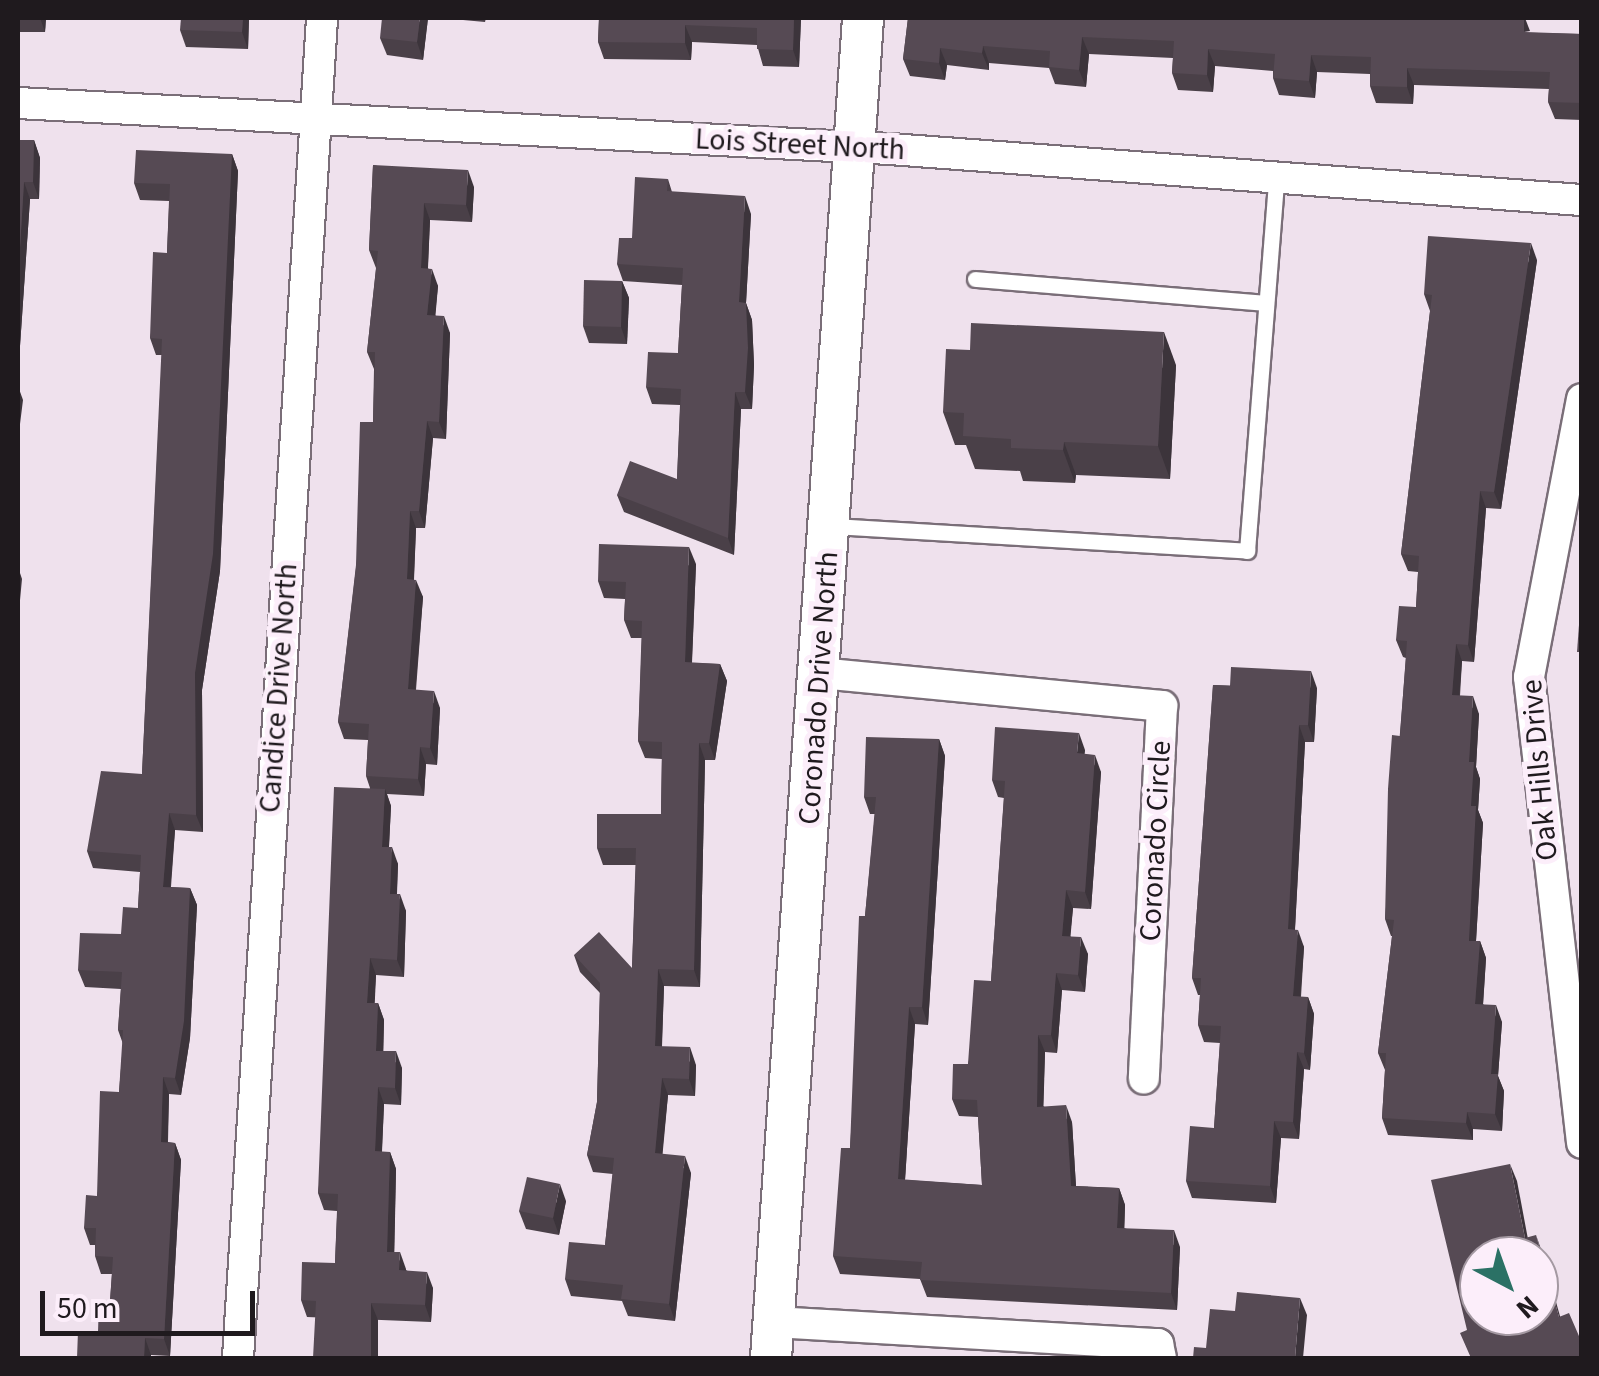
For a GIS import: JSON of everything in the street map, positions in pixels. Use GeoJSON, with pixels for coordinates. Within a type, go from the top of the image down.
{"type":"FeatureCollection","features":[{"type":"Feature","properties":{"kind":"street","name":"Candice Drive North"},"geometry":{"type":"LineString","coordinates":[[238,1358],[322,18]]}},
{"type":"Feature","properties":{"kind":"street","name":"Coronado Drive North"},"geometry":{"type":"LineString","coordinates":[[772,1340],[832,526],[852,148],[863,18]]}},
{"type":"Feature","properties":{"kind":"street","name":"Lois Street North"},"geometry":{"type":"LineString","coordinates":[[18,103],[852,148],[1582,200]]}},
{"type":"Feature","properties":{"kind":"street","name":"Oak Hills Drive"},"geometry":{"type":"LineString","coordinates":[[1582,400],[1529,677],[1582,1143]]}},
{"type":"Feature","properties":{"kind":"street","name":"Coronado Circle"},"geometry":{"type":"LineString","coordinates":[[820,673],[1162,706],[1144,1079]]}},
{"type":"Feature","properties":{"kind":"street"},"geometry":{"type":"LineString","coordinates":[[772,1340],[1158,1344],[1162,1358]]}},
{"type":"Feature","properties":{"kind":"lane"},"geometry":{"type":"LineString","coordinates":[[832,526],[1247,551],[1276,179]]}},
{"type":"Feature","properties":{"kind":"lane"},"geometry":{"type":"LineString","coordinates":[[976,279],[1265,303]]}},
{"type":"Feature","properties":{"kind":"building"},"geometry":{"type":"Polygon","coordinates":[[[181,18],[243,18],[242,32],[180,30],[181,18]]]}},
{"type":"Feature","properties":{"kind":"building"},"geometry":{"type":"Polygon","coordinates":[[[382,18],[420,18],[417,42],[380,38],[382,18]]]}},
{"type":"Feature","properties":{"kind":"building"},"geometry":{"type":"Polygon","coordinates":[[[599,18],[794,18],[793,50],[757,49],[757,28],[685,25],[685,43],[598,42],[599,18]]]}},
{"type":"Feature","properties":{"kind":"building"},"geometry":{"type":"Polygon","coordinates":[[[908,18],[1524,18],[1524,32],[1582,34],[1582,103],[1548,102],[1550,72],[1407,68],[1407,87],[1370,86],[1371,57],[1311,55],[1309,81],[1273,78],[1275,54],[1208,49],[1207,75],[1172,73],[1174,41],[1082,37],[1079,70],[1049,67],[1050,51],[983,46],[982,53],[940,48],[939,63],[903,59],[908,18]]]}},
{"type":"Feature","properties":{"kind":"building"},"geometry":{"type":"Polygon","coordinates":[[[18,140],[34,140],[33,182],[24,182],[18,281],[18,140]]]}},
{"type":"Feature","properties":{"kind":"building"},"geometry":{"type":"Polygon","coordinates":[[[136,150],[232,154],[213,554],[195,673],[196,815],[169,813],[163,887],[190,888],[184,1021],[175,1078],[163,1077],[161,1142],[175,1143],[164,1339],[145,1338],[144,1358],[77,1358],[78,1331],[98,1332],[99,1300],[110,1301],[113,1257],[95,1256],[96,1228],[84,1228],[86,1195],[97,1196],[100,1091],[119,1092],[123,1030],[118,1030],[122,972],[78,970],[80,933],[121,934],[123,907],[138,908],[141,855],[87,851],[101,771],[142,774],[162,339],[150,338],[153,252],[167,253],[170,184],[134,183],[136,150]]]}},
{"type":"Feature","properties":{"kind":"building"},"geometry":{"type":"Polygon","coordinates":[[[373,165],[468,170],[466,205],[424,203],[421,268],[432,269],[427,315],[444,316],[439,422],[427,421],[419,511],[410,511],[407,579],[416,580],[408,689],[434,691],[430,748],[420,747],[418,779],[366,776],[369,724],[338,722],[356,565],[360,422],[373,422],[375,352],[367,352],[378,251],[369,250],[373,165]]]}},
{"type":"Feature","properties":{"kind":"building"},"geometry":{"type":"Polygon","coordinates":[[[635,177],[668,179],[667,191],[745,196],[739,302],[746,303],[748,348],[745,392],[735,392],[728,538],[617,495],[630,461],[677,479],[681,389],[646,387],[648,352],[678,353],[683,268],[617,264],[619,238],[632,238],[635,177]]]}},
{"type":"Feature","properties":{"kind":"building"},"geometry":{"type":"Polygon","coordinates":[[[1428,236],[1531,243],[1494,492],[1480,491],[1468,645],[1456,644],[1452,695],[1473,696],[1469,762],[1474,762],[1471,806],[1476,806],[1469,941],[1480,941],[1475,1004],[1496,1005],[1491,1074],[1498,1074],[1495,1114],[1467,1112],[1466,1123],[1382,1118],[1386,1053],[1378,1053],[1394,920],[1385,919],[1388,789],[1392,735],[1400,736],[1407,641],[1396,640],[1399,606],[1416,607],[1419,556],[1401,554],[1432,295],[1424,294],[1428,236]]]}},
{"type":"Feature","properties":{"kind":"building"},"geometry":{"type":"Polygon","coordinates":[[[584,280],[622,281],[621,327],[583,326],[584,280]]]}},
{"type":"Feature","properties":{"kind":"building"},"geometry":{"type":"Polygon","coordinates":[[[971,323],[1164,332],[1158,446],[1064,442],[1063,450],[1011,448],[1011,439],[963,436],[964,413],[943,412],[946,349],[970,350],[971,323]]]}},
{"type":"Feature","properties":{"kind":"building"},"geometry":{"type":"Polygon","coordinates":[[[599,544],[689,547],[685,662],[720,664],[709,743],[699,743],[694,970],[658,969],[655,1046],[690,1047],[689,1079],[662,1078],[655,1153],[685,1156],[669,1304],[621,1299],[623,1285],[565,1279],[569,1242],[605,1245],[614,1158],[587,1155],[597,1102],[600,983],[574,955],[599,932],[632,968],[636,848],[597,848],[597,814],[661,814],[662,742],[638,741],[642,621],[624,620],[626,582],[598,581],[599,544]]]}},
{"type":"Feature","properties":{"kind":"building"},"geometry":{"type":"Polygon","coordinates":[[[1582,584],[1582,652],[1577,652],[1582,584]]]}},
{"type":"Feature","properties":{"kind":"building"},"geometry":{"type":"Polygon","coordinates":[[[1231,667],[1311,671],[1308,725],[1299,725],[1288,929],[1298,930],[1293,996],[1308,997],[1304,1053],[1297,1052],[1293,1122],[1274,1121],[1270,1186],[1186,1181],[1190,1126],[1214,1128],[1221,1026],[1198,1025],[1201,978],[1192,978],[1213,685],[1230,686],[1231,667]]]}},
{"type":"Feature","properties":{"kind":"building"},"geometry":{"type":"Polygon","coordinates":[[[995,727],[1079,733],[1077,753],[1095,755],[1085,892],[1066,890],[1062,936],[1081,937],[1078,975],[1056,973],[1051,1035],[1038,1035],[1037,1107],[1066,1105],[1071,1186],[1119,1188],[1117,1228],[1174,1230],[1171,1293],[920,1280],[922,1262],[833,1256],[841,1148],[850,1148],[859,916],[865,916],[876,797],[864,797],[866,737],[939,739],[922,1007],[909,1007],[898,1179],[982,1185],[977,1100],[952,1099],[953,1064],[968,1064],[974,980],[991,981],[1005,781],[992,780],[995,727]]]}},
{"type":"Feature","properties":{"kind":"building"},"geometry":{"type":"Polygon","coordinates":[[[334,787],[385,789],[382,847],[392,847],[390,894],[400,894],[397,960],[370,958],[367,1003],[378,1003],[376,1051],[396,1051],[395,1088],[378,1087],[375,1151],[390,1152],[387,1252],[400,1252],[399,1270],[427,1272],[425,1305],[371,1303],[371,1358],[313,1358],[316,1301],[301,1300],[302,1262],[335,1263],[338,1194],[318,1193],[334,787]]]}},
{"type":"Feature","properties":{"kind":"building"},"geometry":{"type":"Polygon","coordinates":[[[1510,1164],[1525,1236],[1459,1236],[1459,1297],[1431,1180],[1510,1164]]]}},
{"type":"Feature","properties":{"kind":"building"},"geometry":{"type":"Polygon","coordinates":[[[527,1177],[560,1184],[553,1218],[519,1211],[527,1177]]]}},
{"type":"Feature","properties":{"kind":"building"},"geometry":{"type":"Polygon","coordinates":[[[1237,1292],[1300,1298],[1295,1358],[1193,1358],[1194,1347],[1206,1348],[1210,1309],[1235,1311],[1237,1292]]]}},
{"type":"Feature","properties":{"kind":"building"},"geometry":{"type":"Polygon","coordinates":[[[1569,1313],[1582,1343],[1582,1358],[1471,1358],[1461,1336],[1559,1336],[1559,1317],[1569,1313]]]}}]}
